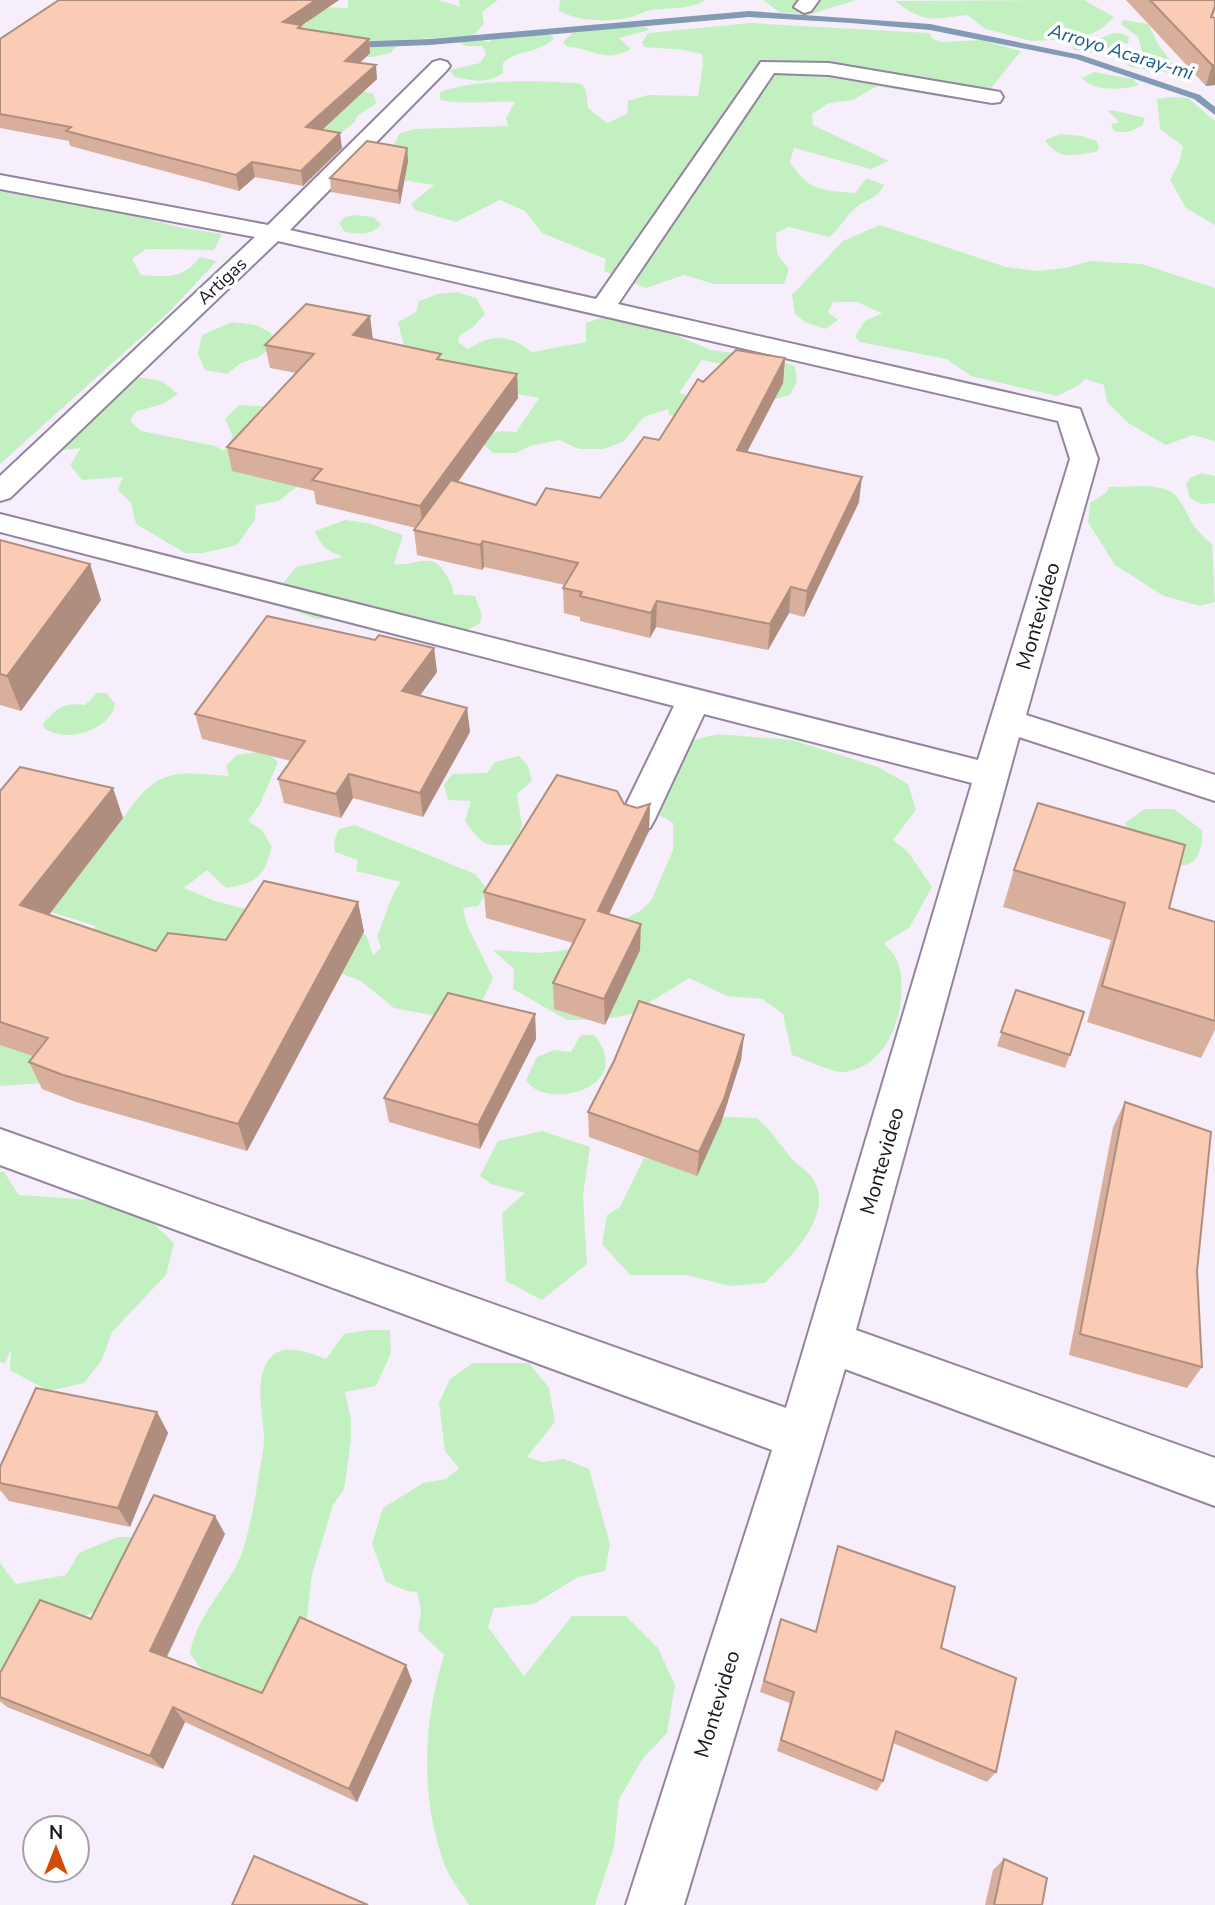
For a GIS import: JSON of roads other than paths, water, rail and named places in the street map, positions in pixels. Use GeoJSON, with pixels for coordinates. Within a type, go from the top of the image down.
{"type":"FeatureCollection","features":[{"type":"Feature","properties":{"kind":"street","name":"Artigas"},"geometry":{"type":"LineString","coordinates":[[0,492],[273,233],[440,66]]}},
{"type":"Feature","properties":{"kind":"street"},"geometry":{"type":"LineString","coordinates":[[0,182],[273,233],[603,309],[768,66],[829,69],[992,97]]}},
{"type":"Feature","properties":{"kind":"street","name":"Montevideo"},"geometry":{"type":"LineString","coordinates":[[603,309],[1070,415],[1084,459],[830,1342],[655,1905]]}},
{"type":"Feature","properties":{"kind":"street"},"geometry":{"type":"LineString","coordinates":[[0,523],[992,776]]}},
{"type":"Feature","properties":{"kind":"street"},"geometry":{"type":"LineString","coordinates":[[637,819],[694,700]]}},
{"type":"Feature","properties":{"kind":"street"},"geometry":{"type":"LineString","coordinates":[[1007,721],[1215,788]]}},
{"type":"Feature","properties":{"kind":"street"},"geometry":{"type":"LineString","coordinates":[[0,1147],[800,1437]]}},
{"type":"Feature","properties":{"kind":"street"},"geometry":{"type":"LineString","coordinates":[[830,1342],[1215,1482]]}},
{"type":"Feature","properties":{"kind":"waterway","name":"Arroyo Acaray-mi"},"geometry":{"type":"LineString","coordinates":[[349,45],[430,42],[749,14],[851,20],[930,27],[1078,57],[1197,97],[1215,112]]}}]}
